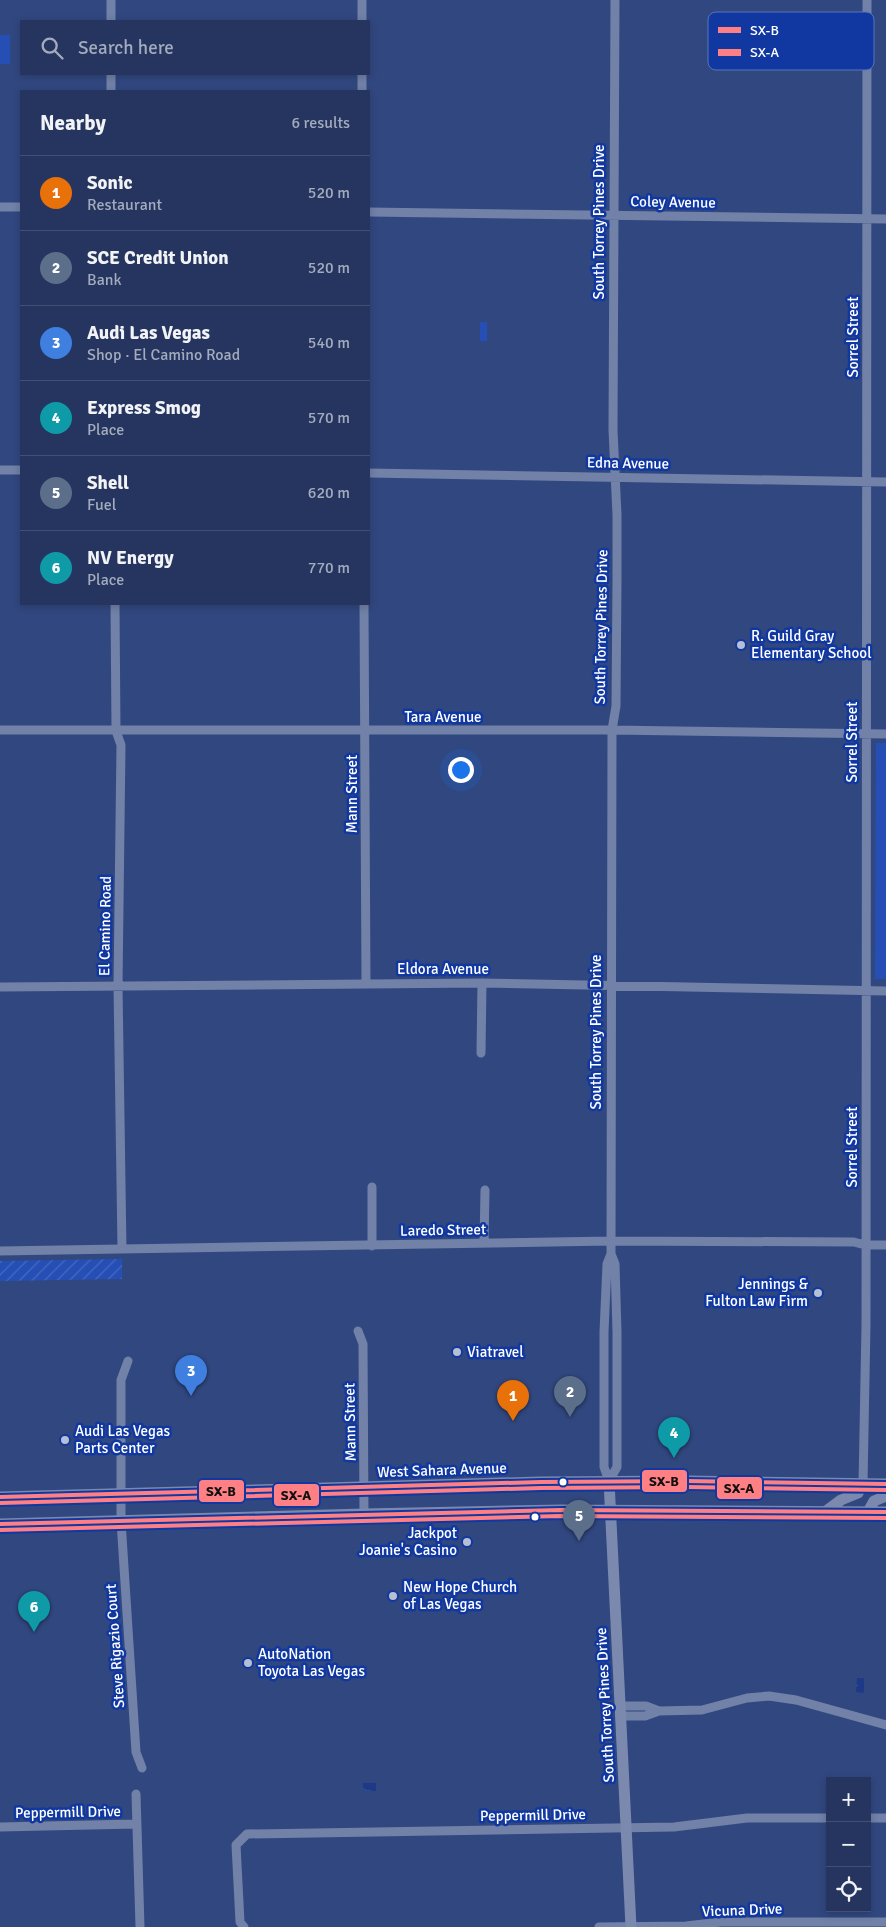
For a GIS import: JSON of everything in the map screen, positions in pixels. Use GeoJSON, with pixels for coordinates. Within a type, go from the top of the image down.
{"type":"FeatureCollection","features":[{"type":"Feature","properties":{"kind":"main road","name":"West Sahara Avenue"},"geometry":{"type":"LineString","coordinates":[[0,1497],[609,1481],[886,1484]]}},
{"type":"Feature","properties":{"kind":"main road","name":"South Torrey Pines Drive"},"geometry":{"type":"LineString","coordinates":[[609,1481],[631,1927]]}},
{"type":"Feature","properties":{"kind":"main road"},"geometry":{"type":"LineString","coordinates":[[825,1512],[841,1500],[858,1493],[863,1484]]}},
{"type":"Feature","properties":{"kind":"main road"},"geometry":{"type":"LineString","coordinates":[[868,1512],[874,1501],[886,1496]]}},
{"type":"Feature","properties":{"kind":"main road"},"geometry":{"type":"LineString","coordinates":[[0,1524],[364,1514],[610,1510],[886,1512]]}},
{"type":"Feature","properties":{"kind":"street"},"geometry":{"type":"LineString","coordinates":[[111,0],[111,20]]}},
{"type":"Feature","properties":{"kind":"street"},"geometry":{"type":"LineString","coordinates":[[362,0],[362,20]]}},
{"type":"Feature","properties":{"kind":"street","name":"South Torrey Pines Drive"},"geometry":{"type":"LineString","coordinates":[[609,1481],[617,1467],[618,1332],[615,1264],[611,1254],[612,730],[616,706],[617,580],[617,515],[613,430],[614,0]]}},
{"type":"Feature","properties":{"kind":"street","name":"Sorrel Street"},"geometry":{"type":"LineString","coordinates":[[863,1484],[866,1245],[867,70]]}},
{"type":"Feature","properties":{"kind":"street"},"geometry":{"type":"LineString","coordinates":[[111,75],[111,90]]}},
{"type":"Feature","properties":{"kind":"street"},"geometry":{"type":"LineString","coordinates":[[362,75],[362,90]]}},
{"type":"Feature","properties":{"kind":"street"},"geometry":{"type":"LineString","coordinates":[[0,207],[20,207]]}},
{"type":"Feature","properties":{"kind":"street","name":"Coley Avenue"},"geometry":{"type":"LineString","coordinates":[[370,212],[886,219]]}},
{"type":"Feature","properties":{"kind":"street"},"geometry":{"type":"LineString","coordinates":[[0,470],[20,470]]}},
{"type":"Feature","properties":{"kind":"street","name":"Edna Avenue"},"geometry":{"type":"LineString","coordinates":[[370,473],[886,482]]}},
{"type":"Feature","properties":{"kind":"street","name":"El Camino Road"},"geometry":{"type":"LineString","coordinates":[[115,605],[116,731],[121,745],[118,986],[122,1249]]}},
{"type":"Feature","properties":{"kind":"street","name":"Mann Street"},"geometry":{"type":"LineString","coordinates":[[364,605],[366,983]]}},
{"type":"Feature","properties":{"kind":"street","name":"Tara Avenue"},"geometry":{"type":"LineString","coordinates":[[0,730],[612,730],[886,734]]}},
{"type":"Feature","properties":{"kind":"street"},"geometry":{"type":"LineString","coordinates":[[482,983],[482,1053]]}},
{"type":"Feature","properties":{"kind":"street","name":"Eldora Avenue"},"geometry":{"type":"LineString","coordinates":[[0,987],[482,983],[886,991]]}},
{"type":"Feature","properties":{"kind":"street"},"geometry":{"type":"LineString","coordinates":[[372,1186],[372,1246]]}},
{"type":"Feature","properties":{"kind":"street"},"geometry":{"type":"LineString","coordinates":[[484,1243],[485,1190]]}},
{"type":"Feature","properties":{"kind":"street","name":"Laredo Street"},"geometry":{"type":"LineString","coordinates":[[0,1251],[611,1241],[854,1242],[866,1245],[886,1245]]}},
{"type":"Feature","properties":{"kind":"street","name":"South Torrey Pines Drive"},"geometry":{"type":"LineString","coordinates":[[609,1481],[604,1467],[604,1332],[606,1264],[611,1254]]}},
{"type":"Feature","properties":{"kind":"street","name":"Mann Street"},"geometry":{"type":"LineString","coordinates":[[358,1331],[363,1344],[364,1514]]}},
{"type":"Feature","properties":{"kind":"street"},"geometry":{"type":"LineString","coordinates":[[604,1332],[618,1332]]}},
{"type":"Feature","properties":{"kind":"street"},"geometry":{"type":"LineString","coordinates":[[121,1521],[121,1380],[128,1361]]}},
{"type":"Feature","properties":{"kind":"street","name":"Steve Rigazio Court"},"geometry":{"type":"LineString","coordinates":[[121,1521],[136,1752],[142,1768]]}},
{"type":"Feature","properties":{"kind":"street"},"geometry":{"type":"LineString","coordinates":[[621,1711],[645,1716],[658,1711],[702,1710],[747,1698],[769,1696],[796,1700],[886,1725]]}},
{"type":"Feature","properties":{"kind":"street"},"geometry":{"type":"LineString","coordinates":[[136,1794],[140,1927]]}},
{"type":"Feature","properties":{"kind":"street","name":"Peppermill Drive"},"geometry":{"type":"LineString","coordinates":[[244,1927],[240,1922],[236,1845],[247,1834],[674,1827],[747,1818],[826,1818]]}},
{"type":"Feature","properties":{"kind":"street"},"geometry":{"type":"LineString","coordinates":[[871,1818],[886,1818]]}},
{"type":"Feature","properties":{"kind":"street","name":"Peppermill Drive"},"geometry":{"type":"LineString","coordinates":[[0,1827],[136,1824]]}},
{"type":"Feature","properties":{"kind":"street","name":"Vicuna Drive"},"geometry":{"type":"LineString","coordinates":[[599,1927],[686,1926],[721,1922],[886,1922]]}},
{"type":"Feature","properties":{"kind":"shaded area"},"geometry":{"type":"Polygon","coordinates":[[[0,35],[10,35],[10,64],[0,64],[0,35]]]}},
{"type":"Feature","properties":{"kind":"shaded area"},"geometry":{"type":"Polygon","coordinates":[[[480,322],[487,322],[487,341],[480,341],[480,322]]]}},
{"type":"Feature","properties":{"kind":"shaded area"},"geometry":{"type":"Polygon","coordinates":[[[876,743],[886,743],[886,979],[875,979],[876,743]]]}},
{"type":"Feature","properties":{"kind":"shaded area"},"geometry":{"type":"Polygon","coordinates":[[[122,1259],[122,1279],[0,1281],[0,1261],[122,1259]]]}},
{"type":"Feature","properties":{"kind":"water"},"geometry":{"type":"Polygon","coordinates":[[[857,1678],[864,1678],[864,1693],[856,1692],[857,1678]]]}},
{"type":"Feature","properties":{"kind":"water"},"geometry":{"type":"Polygon","coordinates":[[[363,1783],[376,1783],[376,1791],[363,1791],[363,1783]]]}},
{"type":"Feature","properties":{"kind":"transit line","name":"SX-B"},"geometry":{"type":"LineString","coordinates":[[0,1497],[541,1482],[687,1481],[886,1484]]}},
{"type":"Feature","properties":{"kind":"transit line","name":"SX-A"},"geometry":{"type":"LineString","coordinates":[[0,1503],[541,1488],[687,1487],[886,1490]]}},
{"type":"Feature","properties":{"kind":"transit line","name":"SX-B"},"geometry":{"type":"LineString","coordinates":[[0,1524],[561,1510],[886,1512]]}},
{"type":"Feature","properties":{"kind":"transit line","name":"SX-A"},"geometry":{"type":"LineString","coordinates":[[0,1530],[561,1516],[886,1518]]}},
{"type":"Feature","properties":{"kind":"place","name":"R. Guild Gray Elementary School"},"geometry":{"type":"Point","coordinates":[741,645]}},
{"type":"Feature","properties":{"kind":"place","name":"Jennings & Fulton Law Firm"},"geometry":{"type":"Point","coordinates":[818,1293]}},
{"type":"Feature","properties":{"kind":"place","name":"Viatravel"},"geometry":{"type":"Point","coordinates":[457,1352]}},
{"type":"Feature","properties":{"kind":"place","name":"Audi Las Vegas"},"geometry":{"type":"Point","coordinates":[191,1396]}},
{"type":"Feature","properties":{"kind":"place","name":"SCE Credit Union"},"geometry":{"type":"Point","coordinates":[570,1417]}},
{"type":"Feature","properties":{"kind":"place","name":"Sonic"},"geometry":{"type":"Point","coordinates":[513,1421]}},
{"type":"Feature","properties":{"kind":"place","name":"Audi Las Vegas Parts Center"},"geometry":{"type":"Point","coordinates":[65,1440]}},
{"type":"Feature","properties":{"kind":"place","name":"Express Smog"},"geometry":{"type":"Point","coordinates":[674,1458]}},
{"type":"Feature","properties":{"kind":"place","name":"Shell"},"geometry":{"type":"Point","coordinates":[579,1541]}},
{"type":"Feature","properties":{"kind":"place","name":"Jackpot Joanie's Casino"},"geometry":{"type":"Point","coordinates":[467,1542]}},
{"type":"Feature","properties":{"kind":"place","name":"New Hope Church of Las Vegas"},"geometry":{"type":"Point","coordinates":[393,1596]}},
{"type":"Feature","properties":{"kind":"place","name":"NV Energy"},"geometry":{"type":"Point","coordinates":[34,1632]}},
{"type":"Feature","properties":{"kind":"place","name":"AutoNation Toyota Las Vegas"},"geometry":{"type":"Point","coordinates":[248,1663]}}]}
